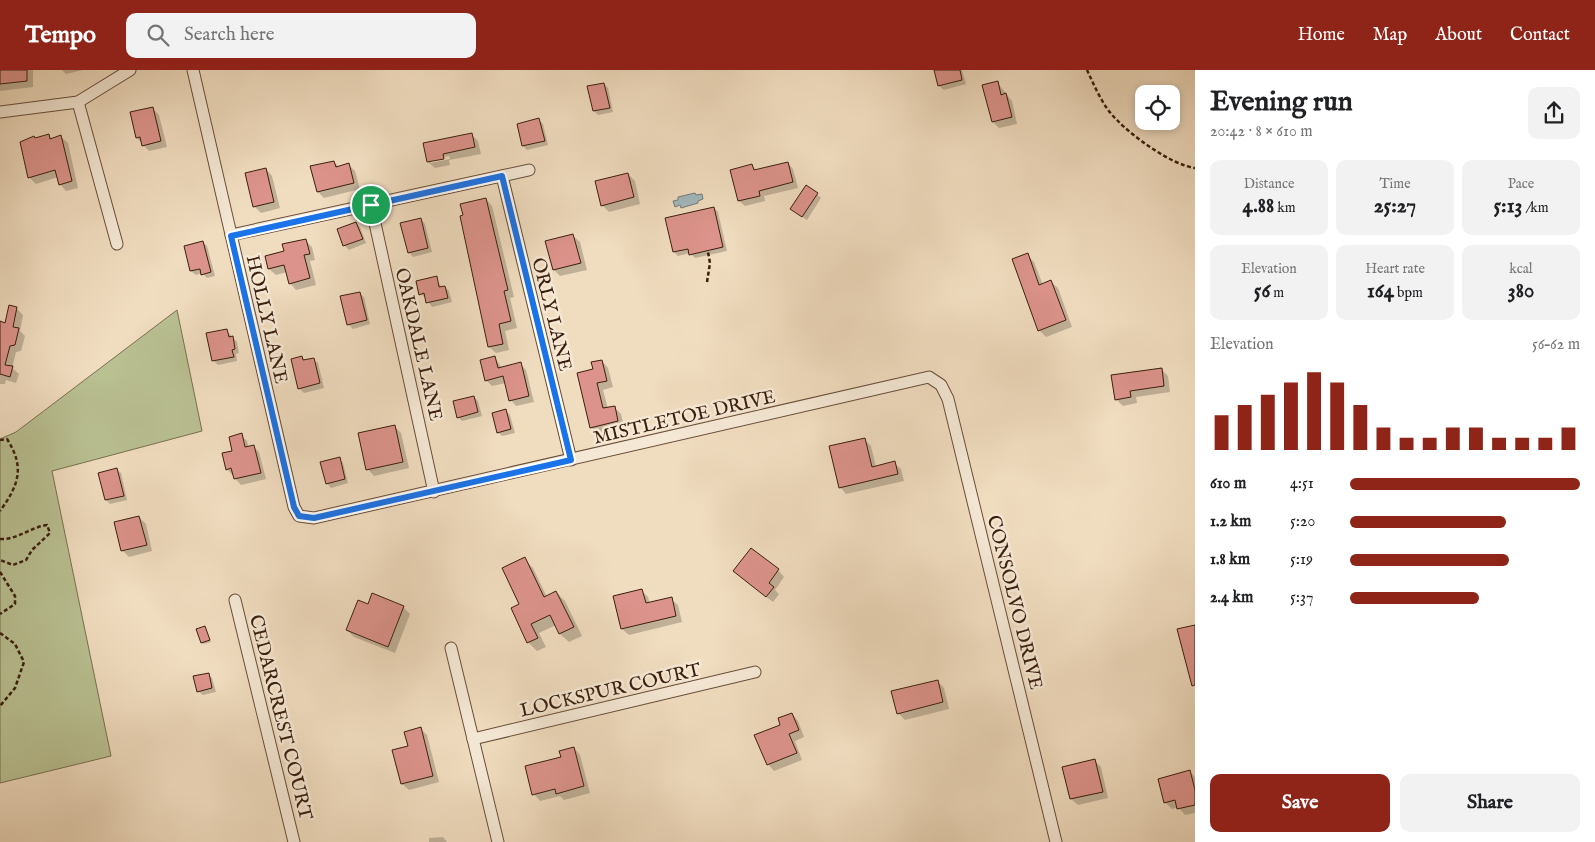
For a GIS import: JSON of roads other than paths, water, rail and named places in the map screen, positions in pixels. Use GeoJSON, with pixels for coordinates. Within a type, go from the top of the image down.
{"type":"FeatureCollection","features":[{"type":"Feature","properties":{"kind":"street"},"geometry":{"type":"LineString","coordinates":[[0,112],[78,102],[130,70]]}},
{"type":"Feature","properties":{"kind":"street","name":"HOLLY LANE"},"geometry":{"type":"LineString","coordinates":[[193,70],[294,507],[299,516]]}},
{"type":"Feature","properties":{"kind":"street"},"geometry":{"type":"LineString","coordinates":[[78,102],[117,244]]}},
{"type":"Feature","properties":{"kind":"street"},"geometry":{"type":"LineString","coordinates":[[231,236],[529,170]]}},
{"type":"Feature","properties":{"kind":"street","name":"ORLY LANE"},"geometry":{"type":"LineString","coordinates":[[502,176],[571,460]]}},
{"type":"Feature","properties":{"kind":"street","name":"OAKDALE LANE"},"geometry":{"type":"LineString","coordinates":[[371,205],[434,492]]}},
{"type":"Feature","properties":{"kind":"street","name":"MISTLETOE DRIVE"},"geometry":{"type":"LineString","coordinates":[[299,516],[314,518],[434,492],[929,377]]}},
{"type":"Feature","properties":{"kind":"street","name":"CONSOLVO DRIVE"},"geometry":{"type":"LineString","coordinates":[[929,377],[941,385],[948,398],[1056,842]]}},
{"type":"Feature","properties":{"kind":"street","name":"CEDARCREST COURT"},"geometry":{"type":"LineString","coordinates":[[235,600],[294,842]]}},
{"type":"Feature","properties":{"kind":"street"},"geometry":{"type":"LineString","coordinates":[[451,648],[498,842]]}},
{"type":"Feature","properties":{"kind":"street","name":"LOCKSPUR COURT"},"geometry":{"type":"LineString","coordinates":[[473,739],[755,672]]}},
{"type":"Feature","properties":{"kind":"water"},"geometry":{"type":"Polygon","coordinates":[[[695,193],[696,195],[702,194],[703,199],[698,201],[698,203],[681,208],[680,205],[675,207],[673,201],[678,200],[678,197],[695,193]]]}}]}
